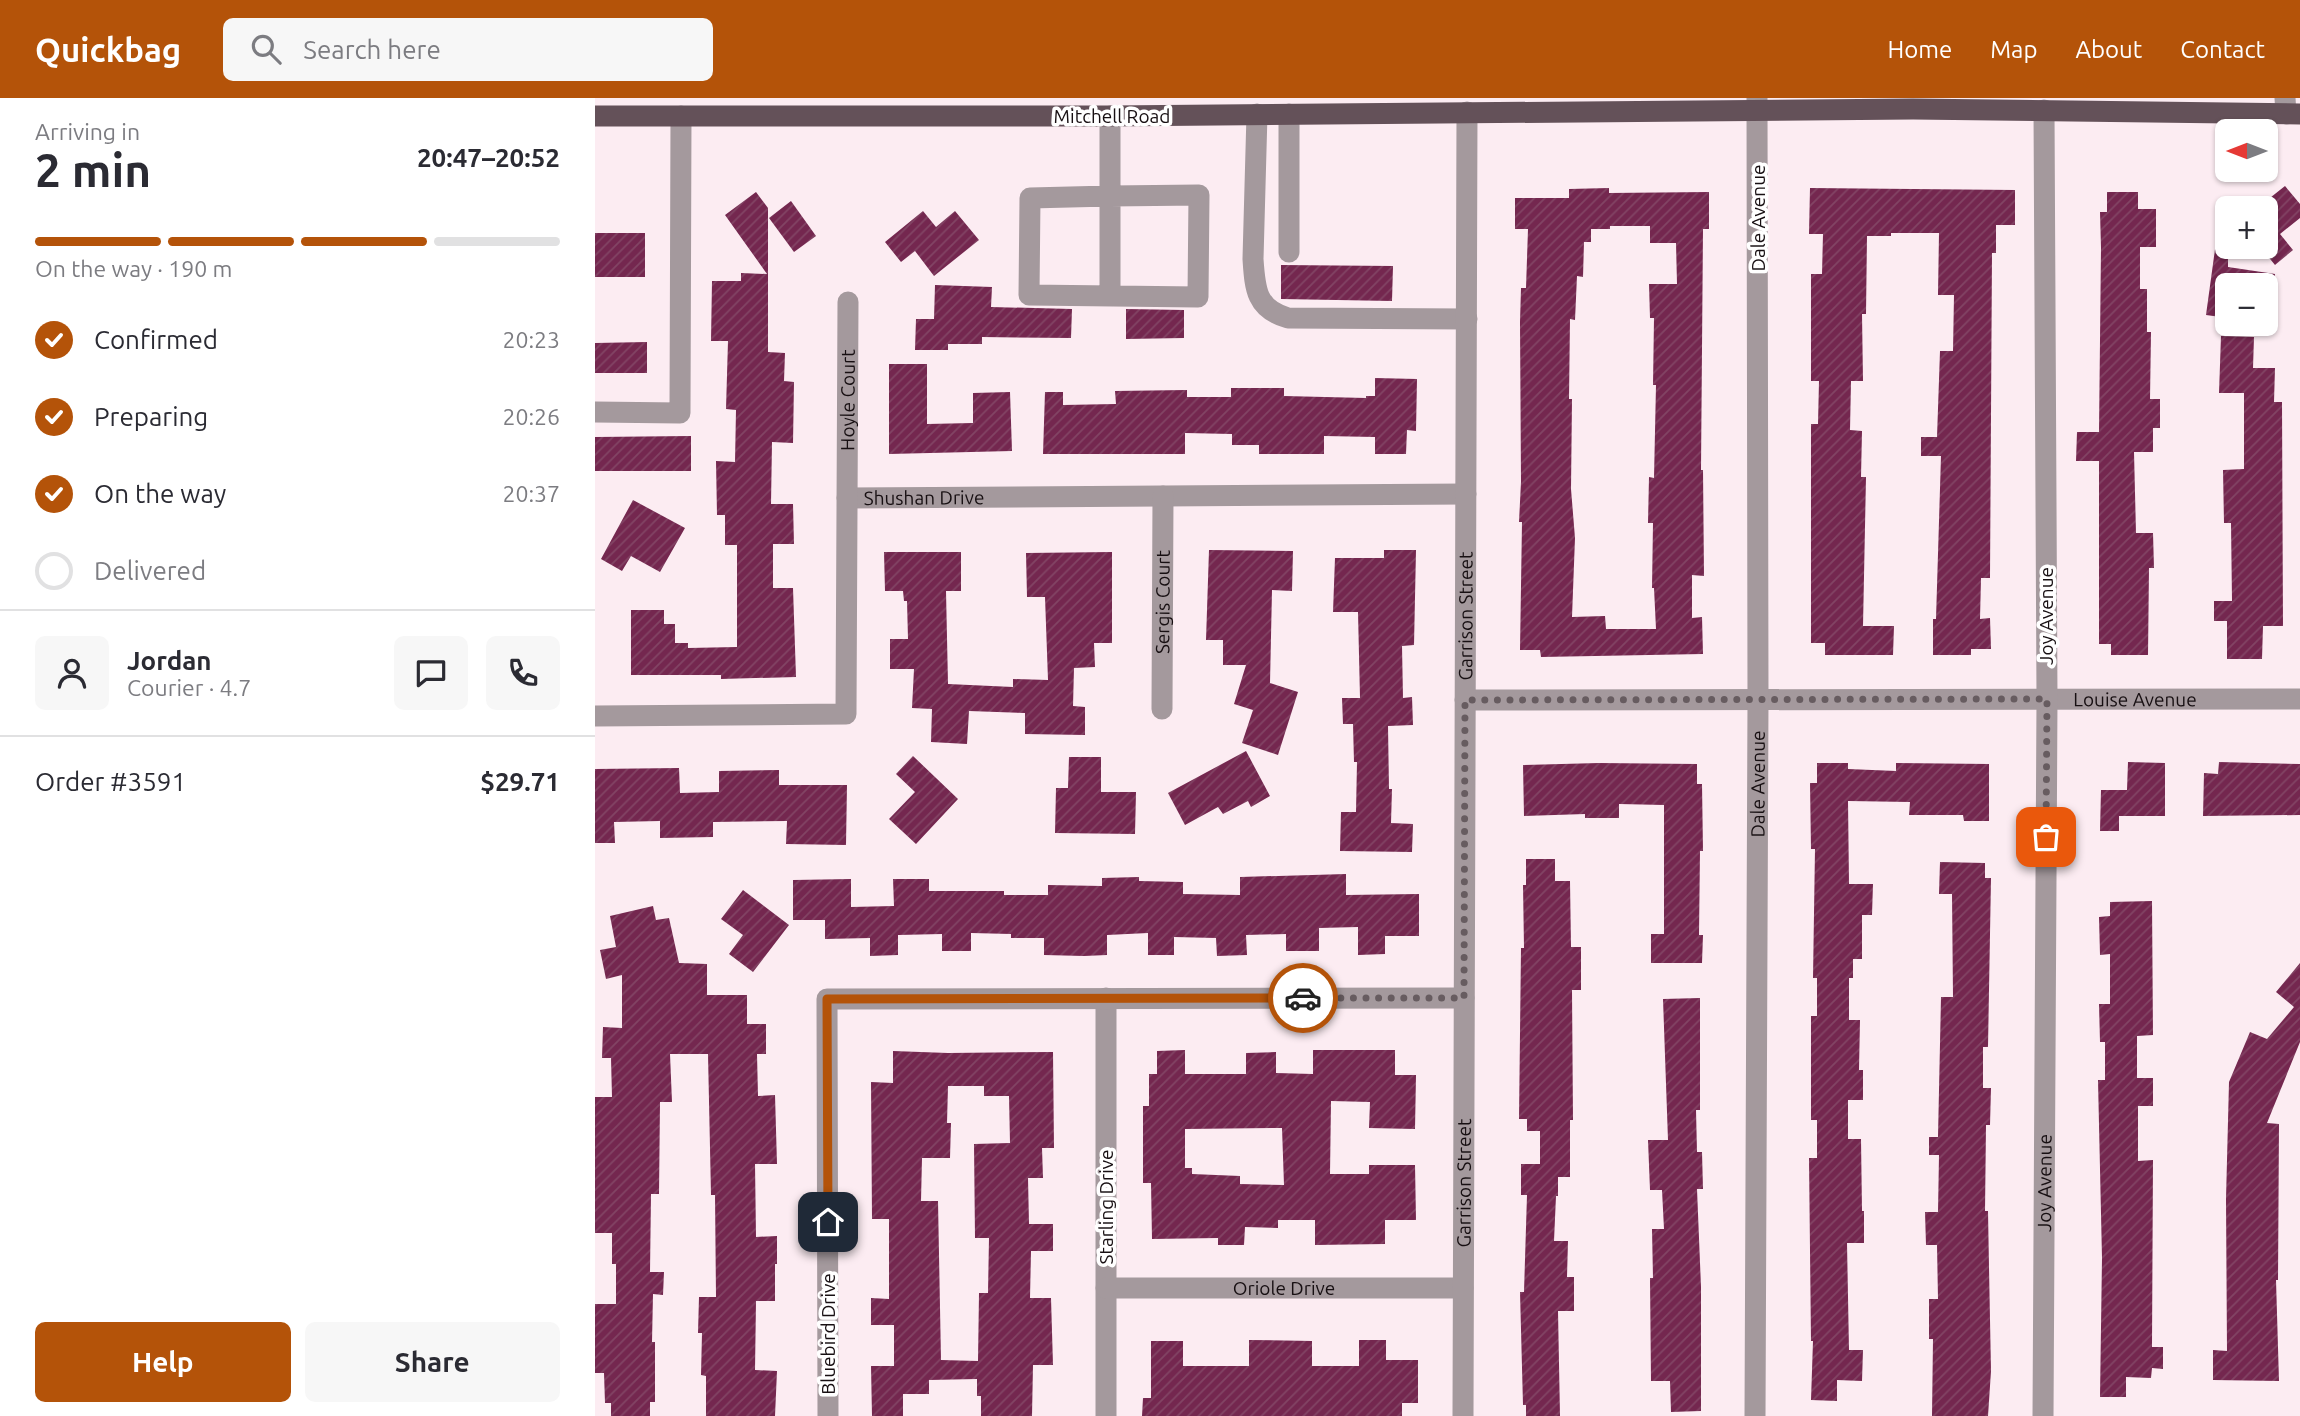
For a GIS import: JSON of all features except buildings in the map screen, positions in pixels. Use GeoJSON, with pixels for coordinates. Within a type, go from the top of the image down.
{"type":"FeatureCollection","features":[{"type":"Feature","properties":{"kind":"main road","name":"Mitchell Road"},"geometry":{"type":"LineString","coordinates":[[595,116],[1289,114],[1467,112],[1578,105],[2018,104],[2044,110],[2290,108]]}},
{"type":"Feature","properties":{"kind":"street","name":"Dale Avenue"},"geometry":{"type":"LineString","coordinates":[[1755,1416],[1757,105]]}},
{"type":"Feature","properties":{"kind":"street","name":"Joy Avenue"},"geometry":{"type":"LineString","coordinates":[[2043,1416],[2047,699],[2044,110]]}},
{"type":"Feature","properties":{"kind":"street","name":"Garrison Street"},"geometry":{"type":"LineString","coordinates":[[1463,1416],[1467,112]]}},
{"type":"Feature","properties":{"kind":"street"},"geometry":{"type":"LineString","coordinates":[[1257,114],[1254,279],[1261,303],[1272,313],[1288,318],[1467,318]]}},
{"type":"Feature","properties":{"kind":"street"},"geometry":{"type":"LineString","coordinates":[[1289,114],[1289,252]]}},
{"type":"Feature","properties":{"kind":"street"},"geometry":{"type":"LineString","coordinates":[[595,412],[680,413],[681,116]]}},
{"type":"Feature","properties":{"kind":"street"},"geometry":{"type":"LineString","coordinates":[[1110,116],[1110,296]]}},
{"type":"Feature","properties":{"kind":"street"},"geometry":{"type":"LineString","coordinates":[[1199,195],[1198,297],[1029,295],[1030,198],[1110,196],[1199,195]]}},
{"type":"Feature","properties":{"kind":"street","name":"Hoyle Court"},"geometry":{"type":"LineString","coordinates":[[847,498],[848,302]]}},
{"type":"Feature","properties":{"kind":"street","name":"Shushan Drive"},"geometry":{"type":"LineString","coordinates":[[595,716],[846,714],[847,498],[1466,495]]}},
{"type":"Feature","properties":{"kind":"street","name":"Sergis Court"},"geometry":{"type":"LineString","coordinates":[[1162,709],[1164,496]]}},
{"type":"Feature","properties":{"kind":"street","name":"Louise Avenue"},"geometry":{"type":"LineString","coordinates":[[1465,700],[2300,699]]}},
{"type":"Feature","properties":{"kind":"street"},"geometry":{"type":"LineString","coordinates":[[1106,998],[1464,998]]}},
{"type":"Feature","properties":{"kind":"street","name":"Bluebird Drive"},"geometry":{"type":"LineString","coordinates":[[828,1416],[827,999],[1106,998]]}},
{"type":"Feature","properties":{"kind":"street","name":"Starling Drive"},"geometry":{"type":"LineString","coordinates":[[1106,998],[1106,1416]]}},
{"type":"Feature","properties":{"kind":"street","name":"Oriole Drive"},"geometry":{"type":"LineString","coordinates":[[1106,1288],[1463,1288]]}},
{"type":"Feature","properties":{"kind":"way so far"},"geometry":{"type":"LineString","coordinates":[[1303,998],[1464,998],[1465,700],[2047,699],[2046,837]]}},
{"type":"Feature","properties":{"kind":"route"},"geometry":{"type":"LineString","coordinates":[[828,1222],[827,999],[1303,998]]}}]}
